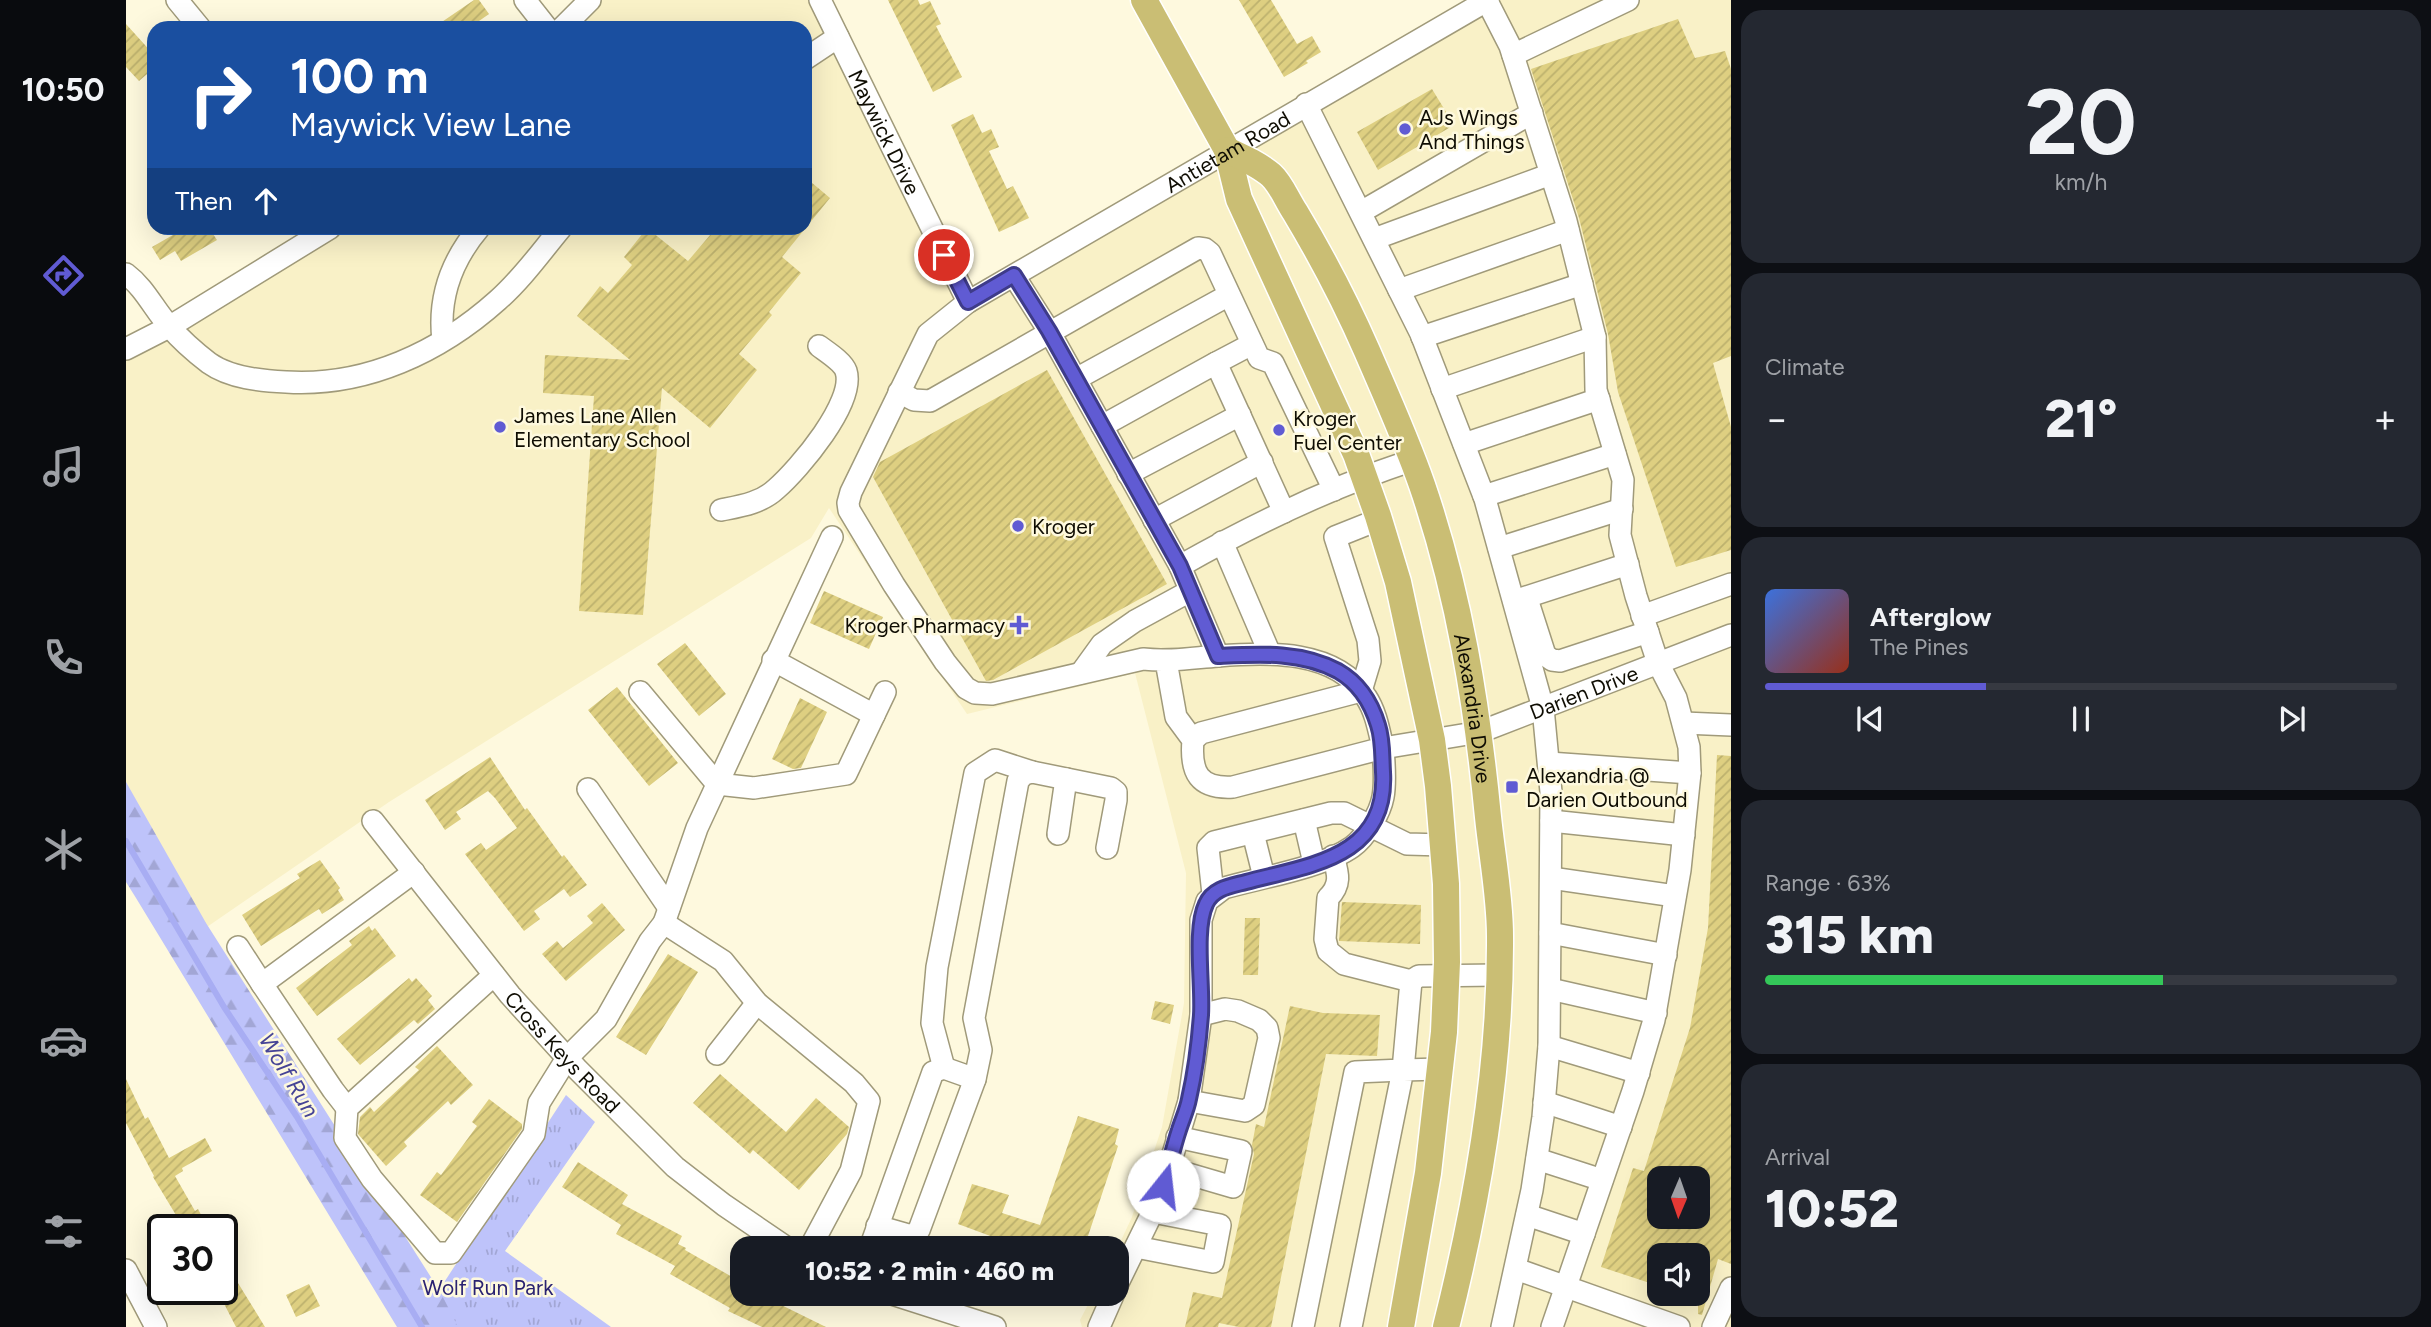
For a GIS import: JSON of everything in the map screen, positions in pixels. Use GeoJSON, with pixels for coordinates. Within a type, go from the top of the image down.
{"type":"FeatureCollection","features":[{"type":"Feature","properties":{"kind":"main road"},"geometry":{"type":"LineString","coordinates":[[1144,0],[1227,150],[1239,199],[1310,349],[1364,476],[1380,519],[1398,582],[1432,740],[1446,884],[1447,975],[1428,1173],[1401,1327]]}},
{"type":"Feature","properties":{"kind":"main road","name":"Alexandria Drive"},"geometry":{"type":"LineString","coordinates":[[1227,150],[1257,165],[1273,177],[1318,250],[1357,328],[1413,460],[1444,557],[1460,621],[1480,732],[1500,934],[1494,1063],[1485,1140],[1464,1258],[1446,1327]]}},
{"type":"Feature","properties":{"kind":"street"},"geometry":{"type":"LineString","coordinates":[[177,0],[194,21]]}},
{"type":"Feature","properties":{"kind":"street"},"geometry":{"type":"LineString","coordinates":[[525,0],[542,21]]}},
{"type":"Feature","properties":{"kind":"street"},"geometry":{"type":"LineString","coordinates":[[569,21],[590,0]]}},
{"type":"Feature","properties":{"kind":"street","name":"Maywick Drive"},"geometry":{"type":"LineString","coordinates":[[820,0],[968,302]]}},
{"type":"Feature","properties":{"kind":"street"},"geometry":{"type":"LineString","coordinates":[[1487,0],[1513,55],[1568,230],[1595,337],[1595,381],[1599,400],[1623,480],[1620,535],[1645,624],[1658,663],[1676,698],[1689,747],[1690,773],[1684,835],[1656,1013],[1639,1073],[1552,1327]]}},
{"type":"Feature","properties":{"kind":"street","name":"Antietam Road"},"geometry":{"type":"LineString","coordinates":[[1081,673],[992,694],[975,693],[966,688],[945,663],[849,510],[850,492],[928,334],[968,302],[1487,0]]}},
{"type":"Feature","properties":{"kind":"street"},"geometry":{"type":"LineString","coordinates":[[1513,55],[1628,0]]}},
{"type":"Feature","properties":{"kind":"street"},"geometry":{"type":"LineString","coordinates":[[812,53],[838,37]]}},
{"type":"Feature","properties":{"kind":"street"},"geometry":{"type":"LineString","coordinates":[[1306,104],[1422,337],[1484,496],[1499,548],[1545,655],[1560,661],[1731,584]]}},
{"type":"Feature","properties":{"kind":"street"},"geometry":{"type":"LineString","coordinates":[[1362,212],[1532,114]]}},
{"type":"Feature","properties":{"kind":"street"},"geometry":{"type":"LineString","coordinates":[[1374,239],[1551,174]]}},
{"type":"Feature","properties":{"kind":"street"},"geometry":{"type":"LineString","coordinates":[[1399,290],[1568,230]]}},
{"type":"Feature","properties":{"kind":"street"},"geometry":{"type":"LineString","coordinates":[[126,349],[169,327],[320,235]]}},
{"type":"Feature","properties":{"kind":"street"},"geometry":{"type":"LineString","coordinates":[[443,340],[441,319],[451,271],[473,235]]}},
{"type":"Feature","properties":{"kind":"street"},"geometry":{"type":"LineString","coordinates":[[126,274],[149,296],[169,327],[210,363],[222,370],[252,379],[294,383],[362,376],[393,368],[418,356],[500,299],[555,235]]}},
{"type":"Feature","properties":{"kind":"street"},"geometry":{"type":"LineString","coordinates":[[899,393],[914,400],[930,401],[1198,248],[1205,248],[1210,253],[1259,358],[1273,363],[1334,490]]}},
{"type":"Feature","properties":{"kind":"street"},"geometry":{"type":"LineString","coordinates":[[1014,275],[1049,331],[1180,566],[1218,656]]}},
{"type":"Feature","properties":{"kind":"street"},"geometry":{"type":"LineString","coordinates":[[1422,337],[1582,284]]}},
{"type":"Feature","properties":{"kind":"street"},"geometry":{"type":"LineString","coordinates":[[1076,379],[1229,295]]}},
{"type":"Feature","properties":{"kind":"street"},"geometry":{"type":"LineString","coordinates":[[1442,389],[1595,337]]}},
{"type":"Feature","properties":{"kind":"street"},"geometry":{"type":"LineString","coordinates":[[1102,426],[1252,344]]}},
{"type":"Feature","properties":{"kind":"street"},"geometry":{"type":"LineString","coordinates":[[721,509],[749,505],[775,490],[818,442],[843,400],[848,384],[845,368],[819,345]]}},
{"type":"Feature","properties":{"kind":"street"},"geometry":{"type":"LineString","coordinates":[[1216,363],[1284,512]]}},
{"type":"Feature","properties":{"kind":"street"},"geometry":{"type":"LineString","coordinates":[[1464,444],[1599,400]]}},
{"type":"Feature","properties":{"kind":"street"},"geometry":{"type":"LineString","coordinates":[[1128,474],[1240,415]]}},
{"type":"Feature","properties":{"kind":"street"},"geometry":{"type":"LineString","coordinates":[[1484,496],[1615,454]]}},
{"type":"Feature","properties":{"kind":"street"},"geometry":{"type":"LineString","coordinates":[[1180,566],[1284,512],[1364,476],[1413,460]]}},
{"type":"Feature","properties":{"kind":"street"},"geometry":{"type":"LineString","coordinates":[[1154,520],[1262,462]]}},
{"type":"Feature","properties":{"kind":"street"},"geometry":{"type":"LineString","coordinates":[[1499,548],[1622,509]]}},
{"type":"Feature","properties":{"kind":"street"},"geometry":{"type":"LineString","coordinates":[[1361,691],[1370,661],[1368,640],[1335,537],[1380,519]]}},
{"type":"Feature","properties":{"kind":"street"},"geometry":{"type":"LineString","coordinates":[[238,947],[347,1108],[345,1138],[372,1179],[435,1252],[451,1253],[534,1134],[538,1103],[567,1058],[606,1019],[667,916],[697,828],[716,784],[832,537]]}},
{"type":"Feature","properties":{"kind":"street"},"geometry":{"type":"LineString","coordinates":[[1222,542],[1270,654]]}},
{"type":"Feature","properties":{"kind":"street"},"geometry":{"type":"LineString","coordinates":[[1520,599],[1628,564]]}},
{"type":"Feature","properties":{"kind":"street"},"geometry":{"type":"LineString","coordinates":[[1081,673],[1102,644],[1135,621],[1190,591]]}},
{"type":"Feature","properties":{"kind":"street"},"geometry":{"type":"LineString","coordinates":[[1502,1327],[1537,1159],[1549,1046],[1549,763],[1543,708],[1520,599]]}},
{"type":"Feature","properties":{"kind":"street","name":"Darien Drive"},"geometry":{"type":"LineString","coordinates":[[1193,740],[1192,754],[1197,774],[1205,784],[1233,787],[1383,748],[1480,732],[1731,635]]}},
{"type":"Feature","properties":{"kind":"street"},"geometry":{"type":"LineString","coordinates":[[1081,673],[1143,659],[1166,661],[1270,654],[1303,657],[1351,678],[1367,697],[1378,724],[1383,748],[1383,795],[1380,806],[1355,846],[1324,860],[1224,888],[1207,901],[1201,920],[1201,1015],[1189,1101],[1153,1212],[1129,1261]]}},
{"type":"Feature","properties":{"kind":"street"},"geometry":{"type":"LineString","coordinates":[[773,660],[874,715]]}},
{"type":"Feature","properties":{"kind":"street"},"geometry":{"type":"LineString","coordinates":[[1166,661],[1176,717],[1193,740],[1201,733],[1361,691]]}},
{"type":"Feature","properties":{"kind":"street"},"geometry":{"type":"LineString","coordinates":[[640,692],[716,784],[754,788],[846,774],[885,692]]}},
{"type":"Feature","properties":{"kind":"street"},"geometry":{"type":"LineString","coordinates":[[1684,723],[1731,725]]}},
{"type":"Feature","properties":{"kind":"street"},"geometry":{"type":"LineString","coordinates":[[944,1068],[932,1023],[937,967],[975,773],[995,760],[1032,772],[1111,788],[1116,792],[1107,848]]}},
{"type":"Feature","properties":{"kind":"street"},"geometry":{"type":"LineString","coordinates":[[1549,763],[1690,773]]}},
{"type":"Feature","properties":{"kind":"street"},"geometry":{"type":"LineString","coordinates":[[877,1226],[912,1236],[919,1230],[975,1079],[981,1050],[974,1018],[1002,864],[1018,781],[1032,772]]}},
{"type":"Feature","properties":{"kind":"street"},"geometry":{"type":"LineString","coordinates":[[1058,834],[1066,779]]}},
{"type":"Feature","properties":{"kind":"street"},"geometry":{"type":"LineString","coordinates":[[588,789],[667,916],[723,961],[757,1003],[854,1083],[869,1101],[851,1171],[816,1236]]}},
{"type":"Feature","properties":{"kind":"street"},"geometry":{"type":"LineString","coordinates":[[1213,894],[1208,848],[1214,842],[1304,820],[1344,813],[1407,844],[1443,845]]}},
{"type":"Feature","properties":{"kind":"street"},"geometry":{"type":"LineString","coordinates":[[1304,820],[1324,860],[1339,880],[1335,891],[1328,898],[1325,939],[1328,951],[1345,964],[1411,981],[1419,976],[1498,975]]}},
{"type":"Feature","properties":{"kind":"street","name":"Cross Keys Road"},"geometry":{"type":"LineString","coordinates":[[373,821],[494,975],[567,1058],[676,1167],[724,1206],[769,1236]]}},
{"type":"Feature","properties":{"kind":"street"},"geometry":{"type":"LineString","coordinates":[[1551,821],[1684,835]]}},
{"type":"Feature","properties":{"kind":"street"},"geometry":{"type":"LineString","coordinates":[[1253,833],[1264,877]]}},
{"type":"Feature","properties":{"kind":"street"},"geometry":{"type":"LineString","coordinates":[[262,984],[414,872]]}},
{"type":"Feature","properties":{"kind":"street"},"geometry":{"type":"LineString","coordinates":[[1551,878],[1675,896]]}},
{"type":"Feature","properties":{"kind":"street"},"geometry":{"type":"LineString","coordinates":[[1550,933],[1665,955]]}},
{"type":"Feature","properties":{"kind":"street"},"geometry":{"type":"LineString","coordinates":[[347,1108],[494,975]]}},
{"type":"Feature","properties":{"kind":"street"},"geometry":{"type":"LineString","coordinates":[[1351,1327],[1403,1070],[1411,981]]}},
{"type":"Feature","properties":{"kind":"street"},"geometry":{"type":"LineString","coordinates":[[1550,989],[1656,1013]]}},
{"type":"Feature","properties":{"kind":"street"},"geometry":{"type":"LineString","coordinates":[[717,1054],[757,1003]]}},
{"type":"Feature","properties":{"kind":"street"},"geometry":{"type":"LineString","coordinates":[[1189,1101],[1245,1111],[1254,1105],[1269,1038],[1267,1028],[1259,1020],[1238,1011],[1225,1009],[1201,1015]]}},
{"type":"Feature","properties":{"kind":"street"},"geometry":{"type":"LineString","coordinates":[[1549,1046],[1639,1073]]}},
{"type":"Feature","properties":{"kind":"street"},"geometry":{"type":"LineString","coordinates":[[874,1236],[933,1072],[944,1068],[975,1079]]}},
{"type":"Feature","properties":{"kind":"street"},"geometry":{"type":"LineString","coordinates":[[1303,1327],[1355,1072],[1440,1069]]}},
{"type":"Feature","properties":{"kind":"street"},"geometry":{"type":"LineString","coordinates":[[1544,1102],[1621,1127]]}},
{"type":"Feature","properties":{"kind":"street"},"geometry":{"type":"LineString","coordinates":[[1168,1168],[1233,1187],[1241,1151],[1177,1136]]}},
{"type":"Feature","properties":{"kind":"street"},"geometry":{"type":"LineString","coordinates":[[1537,1159],[1602,1180]]}},
{"type":"Feature","properties":{"kind":"street"},"geometry":{"type":"LineString","coordinates":[[1136,1247],[1213,1262],[1220,1225],[1153,1212]]}},
{"type":"Feature","properties":{"kind":"street"},"geometry":{"type":"LineString","coordinates":[[1527,1215],[1584,1234]]}},
{"type":"Feature","properties":{"kind":"street"},"geometry":{"type":"LineString","coordinates":[[1516,1269],[1679,1327]]}},
{"type":"Feature","properties":{"kind":"street"},"geometry":{"type":"LineString","coordinates":[[126,1270],[156,1327]]}},
{"type":"Feature","properties":{"kind":"street"},"geometry":{"type":"LineString","coordinates":[[1713,1327],[1731,1288]]}},
{"type":"Feature","properties":{"kind":"street"},"geometry":{"type":"LineString","coordinates":[[930,1306],[995,1327]]}},
{"type":"Feature","properties":{"kind":"street"},"geometry":{"type":"LineString","coordinates":[[1100,1327],[1109,1306]]}},
{"type":"Feature","properties":{"kind":"shaded area"},"geometry":{"type":"Polygon","coordinates":[[[590,0],[820,0],[969,302],[1488,0],[1731,0],[1731,1327],[1082,1327],[1080,1320],[1087,1306],[1129,1306],[1129,1236],[1123,1236],[1162,1127],[1184,1003],[1186,873],[1135,673],[967,714],[829,508],[811,538],[389,802],[185,942],[126,842],[126,347],[318,235],[812,235],[812,21],[569,21],[590,0]]]}},
{"type":"Feature","properties":{"kind":"green space"},"geometry":{"type":"Polygon","coordinates":[[[126,782],[206,923],[441,1293],[458,1327],[397,1327],[126,882],[126,782]]]}},
{"type":"Feature","properties":{"kind":"green space","name":"Wolf Run Park"},"geometry":{"type":"Polygon","coordinates":[[[566,1095],[595,1122],[505,1251],[611,1327],[415,1327],[566,1095]]]}},
{"type":"Feature","properties":{"kind":"building"},"geometry":{"type":"Polygon","coordinates":[[[474,0],[479,0],[489,14],[479,21],[443,21],[474,0]]]}},
{"type":"Feature","properties":{"kind":"building"},"geometry":{"type":"Polygon","coordinates":[[[888,0],[918,0],[920,5],[930,1],[941,24],[936,26],[962,77],[933,92],[888,0]]]}},
{"type":"Feature","properties":{"kind":"building"},"geometry":{"type":"Polygon","coordinates":[[[1239,0],[1271,0],[1297,44],[1312,36],[1321,52],[1284,77],[1239,0]]]}},
{"type":"Feature","properties":{"kind":"building"},"geometry":{"type":"Polygon","coordinates":[[[1678,19],[1695,58],[1725,51],[1731,69],[1731,356],[1713,363],[1731,427],[1731,550],[1676,567],[1618,392],[1608,334],[1579,218],[1531,69],[1678,19]]]}},
{"type":"Feature","properties":{"kind":"building"},"geometry":{"type":"Polygon","coordinates":[[[126,24],[147,47],[147,74],[139,81],[126,67],[126,24]]]}},
{"type":"Feature","properties":{"kind":"building","name":"AJs Wings And Things"},"geometry":{"type":"Polygon","coordinates":[[[1432,89],[1454,125],[1378,170],[1357,132],[1432,89]]]}},
{"type":"Feature","properties":{"kind":"building"},"geometry":{"type":"Polygon","coordinates":[[[973,114],[982,133],[991,129],[999,147],[989,151],[1007,189],[1013,186],[1029,218],[999,232],[951,125],[973,114]]]}},
{"type":"Feature","properties":{"kind":"building"},"geometry":{"type":"Polygon","coordinates":[[[812,183],[830,198],[812,220],[812,183]]]}},
{"type":"Feature","properties":{"kind":"building"},"geometry":{"type":"Polygon","coordinates":[[[173,235],[214,235],[217,240],[181,261],[175,251],[160,260],[152,247],[173,235]]]}},
{"type":"Feature","properties":{"kind":"building"},"geometry":{"type":"Polygon","coordinates":[[[641,235],[656,235],[688,261],[710,235],[800,235],[782,257],[801,273],[769,312],[772,315],[739,354],[757,370],[710,428],[662,388],[643,615],[579,611],[594,396],[543,393],[545,355],[630,360],[577,316],[600,286],[608,293],[632,265],[624,257],[641,235]]]}},
{"type":"Feature","properties":{"kind":"building","name":"Kroger"},"geometry":{"type":"Polygon","coordinates":[[[1047,370],[1167,584],[993,680],[986,681],[873,477],[880,462],[1047,370]]]}},
{"type":"Feature","properties":{"kind":"building"},"geometry":{"type":"Polygon","coordinates":[[[824,591],[883,617],[869,649],[810,623],[824,591]]]}},
{"type":"Feature","properties":{"kind":"building"},"geometry":{"type":"Polygon","coordinates":[[[685,643],[726,694],[699,716],[657,664],[685,643]]]}},
{"type":"Feature","properties":{"kind":"building"},"geometry":{"type":"Polygon","coordinates":[[[617,687],[678,763],[649,786],[588,710],[617,687]]]}},
{"type":"Feature","properties":{"kind":"building"},"geometry":{"type":"Polygon","coordinates":[[[800,698],[827,712],[801,768],[793,769],[772,759],[800,698]]]}},
{"type":"Feature","properties":{"kind":"building"},"geometry":{"type":"Polygon","coordinates":[[[1717,755],[1731,756],[1731,1264],[1718,1259],[1710,1287],[1710,1243],[1647,1243],[1647,1282],[1601,1267],[1633,1168],[1644,1171],[1690,1028],[1708,928],[1717,755]]]}},
{"type":"Feature","properties":{"kind":"building"},"geometry":{"type":"Polygon","coordinates":[[[490,757],[525,810],[527,808],[562,857],[564,855],[587,885],[570,897],[564,889],[534,911],[540,919],[524,931],[465,854],[481,843],[486,850],[517,828],[495,798],[488,791],[456,812],[461,819],[445,830],[425,800],[490,757]]]}},
{"type":"Feature","properties":{"kind":"building"},"geometry":{"type":"Polygon","coordinates":[[[320,860],[340,888],[338,890],[344,900],[322,914],[319,909],[261,946],[242,915],[300,878],[297,874],[320,860]]]}},
{"type":"Feature","properties":{"kind":"building"},"geometry":{"type":"Polygon","coordinates":[[[1342,902],[1421,905],[1420,944],[1339,941],[1342,902]]]}},
{"type":"Feature","properties":{"kind":"building"},"geometry":{"type":"Polygon","coordinates":[[[602,903],[625,930],[566,981],[542,954],[557,941],[563,948],[593,923],[587,916],[602,903]]]}},
{"type":"Feature","properties":{"kind":"building"},"geometry":{"type":"Polygon","coordinates":[[[1245,918],[1260,918],[1258,975],[1243,975],[1245,918]]]}},
{"type":"Feature","properties":{"kind":"building"},"geometry":{"type":"Polygon","coordinates":[[[369,926],[372,931],[375,928],[396,956],[317,1016],[296,988],[352,945],[349,941],[369,926]]]}},
{"type":"Feature","properties":{"kind":"building"},"geometry":{"type":"Polygon","coordinates":[[[668,954],[698,972],[646,1055],[616,1037],[668,954]]]}},
{"type":"Feature","properties":{"kind":"building"},"geometry":{"type":"Polygon","coordinates":[[[409,978],[412,982],[416,978],[432,996],[428,1000],[435,1009],[418,1024],[414,1020],[360,1065],[337,1039],[409,978]]]}},
{"type":"Feature","properties":{"kind":"building"},"geometry":{"type":"Polygon","coordinates":[[[1155,1001],[1174,1005],[1170,1024],[1151,1019],[1155,1001]]]}},
{"type":"Feature","properties":{"kind":"building"},"geometry":{"type":"Polygon","coordinates":[[[1290,1006],[1323,1013],[1380,1015],[1377,1056],[1326,1054],[1271,1327],[1239,1327],[1219,1323],[1218,1327],[1185,1327],[1193,1292],[1222,1298],[1254,1154],[1252,1145],[1256,1124],[1264,1127],[1290,1006]]]}},
{"type":"Feature","properties":{"kind":"building"},"geometry":{"type":"Polygon","coordinates":[[[437,1046],[473,1085],[451,1105],[448,1101],[404,1142],[407,1146],[386,1166],[358,1134],[360,1117],[370,1107],[374,1112],[419,1070],[415,1067],[437,1046]]]}},
{"type":"Feature","properties":{"kind":"building"},"geometry":{"type":"Polygon","coordinates":[[[720,1074],[786,1132],[816,1098],[849,1127],[847,1134],[799,1190],[753,1150],[750,1154],[693,1103],[720,1074]]]}},
{"type":"Feature","properties":{"kind":"building"},"geometry":{"type":"Polygon","coordinates":[[[126,1079],[145,1119],[148,1117],[169,1158],[205,1138],[212,1151],[182,1168],[183,1171],[175,1176],[195,1211],[198,1209],[201,1214],[175,1214],[126,1123],[126,1079]]]}},
{"type":"Feature","properties":{"kind":"building"},"geometry":{"type":"Polygon","coordinates":[[[489,1099],[522,1124],[522,1129],[457,1222],[420,1195],[437,1172],[441,1175],[477,1126],[472,1122],[489,1099]]]}},
{"type":"Feature","properties":{"kind":"building"},"geometry":{"type":"Polygon","coordinates":[[[1078,1116],[1119,1129],[1115,1144],[1118,1146],[1088,1236],[990,1236],[958,1224],[972,1184],[1009,1195],[1002,1213],[1040,1225],[1078,1116]]]}},
{"type":"Feature","properties":{"kind":"building"},"geometry":{"type":"Polygon","coordinates":[[[578,1162],[628,1195],[622,1204],[682,1236],[678,1244],[686,1248],[685,1250],[730,1276],[730,1306],[783,1306],[826,1327],[762,1327],[728,1311],[730,1308],[670,1274],[675,1266],[616,1234],[621,1225],[562,1187],[578,1162]]]}},
{"type":"Feature","properties":{"kind":"building"},"geometry":{"type":"Polygon","coordinates":[[[238,1283],[265,1327],[236,1327],[225,1305],[238,1305],[238,1283]]]}},
{"type":"Feature","properties":{"kind":"building"},"geometry":{"type":"Polygon","coordinates":[[[309,1284],[320,1306],[296,1317],[286,1295],[309,1284]]]}},
{"type":"Feature","properties":{"kind":"building"},"geometry":{"type":"Polygon","coordinates":[[[1698,1306],[1705,1306],[1702,1315],[1698,1314],[1698,1306]]]}},
{"type":"Feature","properties":{"kind":"waterway","name":"Wolf Run"},"geometry":{"type":"LineString","coordinates":[[126,841],[224,1007],[297,1117],[422,1327]]}},
{"type":"Feature","properties":{"kind":"place","name":"AJs Wings And Things"},"geometry":{"type":"Point","coordinates":[1405,129]}},
{"type":"Feature","properties":{"kind":"place","name":"James Lane Allen Elementary School"},"geometry":{"type":"Point","coordinates":[500,427]}},
{"type":"Feature","properties":{"kind":"place","name":"Kroger Fuel Center"},"geometry":{"type":"Point","coordinates":[1279,430]}},
{"type":"Feature","properties":{"kind":"place","name":"Kroger"},"geometry":{"type":"Point","coordinates":[1018,526]}},
{"type":"Feature","properties":{"kind":"place","name":"Kroger Pharmacy"},"geometry":{"type":"Point","coordinates":[1019,625]}},
{"type":"Feature","properties":{"kind":"place","name":"Alexandria @ Darien Outbound"},"geometry":{"type":"Point","coordinates":[1512,787]}},
{"type":"Feature","properties":{"kind":"route"},"geometry":{"type":"LineString","coordinates":[[944,255],[968,302],[1014,275],[1049,331],[1180,566],[1218,656],[1270,654],[1303,657],[1328,666],[1351,678],[1367,697],[1378,724],[1384,759],[1383,795],[1371,824],[1355,846],[1321,861],[1224,888],[1207,901],[1201,920],[1201,1015],[1189,1101],[1163,1186]]}}]}
